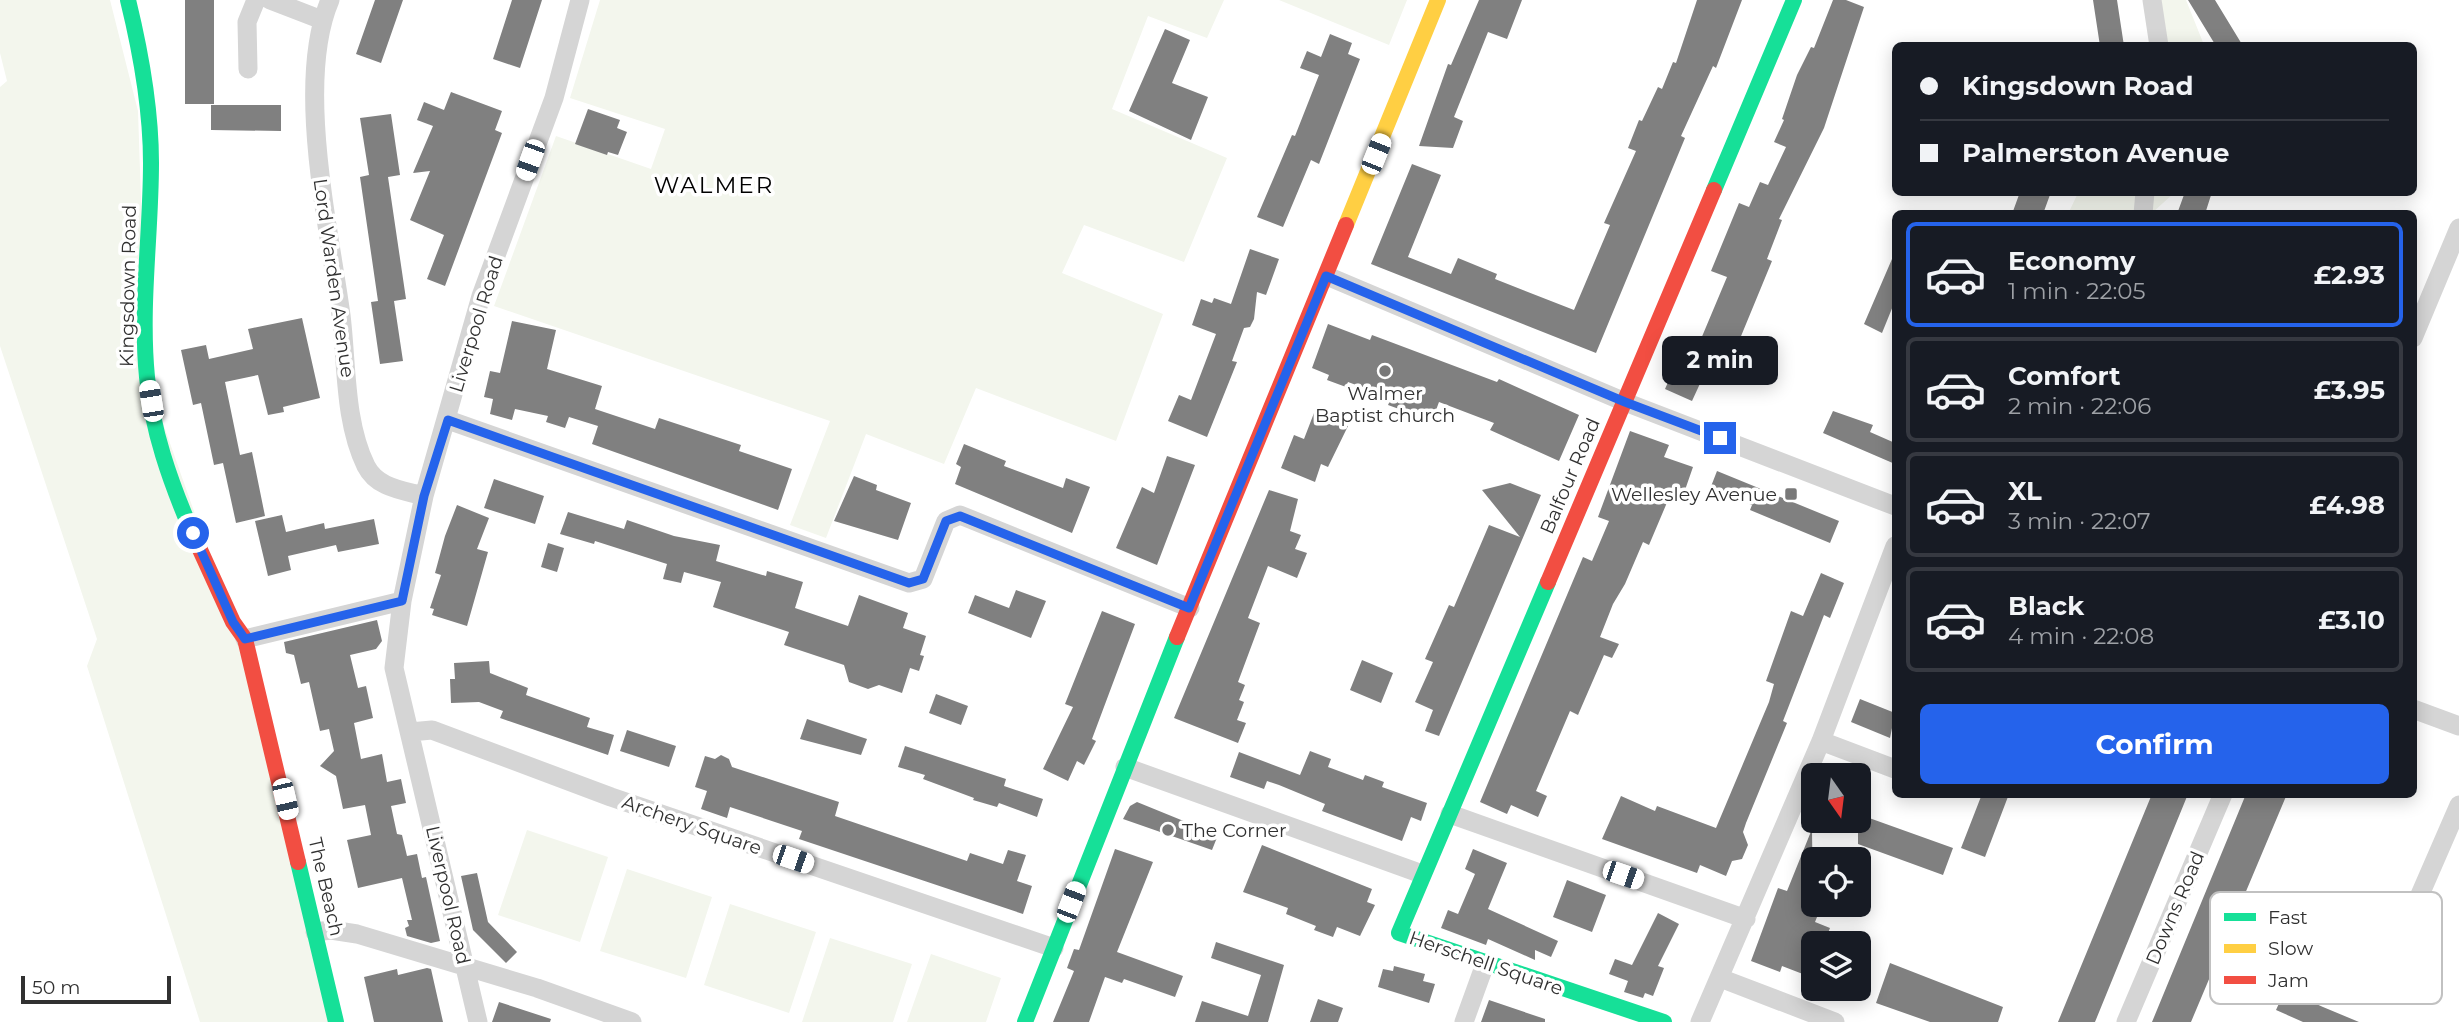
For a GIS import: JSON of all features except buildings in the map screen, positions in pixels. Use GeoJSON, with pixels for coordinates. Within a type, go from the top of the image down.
{"type":"FeatureCollection","features":[{"type":"Feature","properties":{"kind":"street","name":"Kingsdown Road"},"geometry":{"type":"LineString","coordinates":[[128,0],[139,41],[150,111],[152,180],[145,352],[154,425],[166,472],[233,622],[245,639]]}},
{"type":"Feature","properties":{"kind":"street"},"geometry":{"type":"LineString","coordinates":[[248,69],[247,22],[256,0]]}},
{"type":"Feature","properties":{"kind":"street"},"geometry":{"type":"LineString","coordinates":[[270,0],[322,20]]}},
{"type":"Feature","properties":{"kind":"street","name":"Lord Warden Avenue"},"geometry":{"type":"LineString","coordinates":[[330,0],[322,20],[316,84],[320,185],[341,314],[354,432],[366,467],[378,483],[424,496]]}},
{"type":"Feature","properties":{"kind":"street","name":"Liverpool Road"},"geometry":{"type":"LineString","coordinates":[[478,1022],[394,668],[402,601],[424,496],[448,420],[481,296],[554,97],[580,0]]}},
{"type":"Feature","properties":{"kind":"street"},"geometry":{"type":"LineString","coordinates":[[1025,1022],[1189,608],[1438,0]]}},
{"type":"Feature","properties":{"kind":"street","name":"Balfour Road"},"geometry":{"type":"LineString","coordinates":[[1450,814],[1794,0]]}},
{"type":"Feature","properties":{"kind":"street"},"geometry":{"type":"LineString","coordinates":[[2152,0],[2158,42]]}},
{"type":"Feature","properties":{"kind":"street"},"geometry":{"type":"LineString","coordinates":[[2417,328],[2459,228]]}},
{"type":"Feature","properties":{"kind":"street"},"geometry":{"type":"LineString","coordinates":[[1326,276],[1625,402],[1892,505]]}},
{"type":"Feature","properties":{"kind":"street"},"geometry":{"type":"LineString","coordinates":[[448,420],[909,583],[923,579],[946,521],[960,516],[1189,608]]}},
{"type":"Feature","properties":{"kind":"street"},"geometry":{"type":"LineString","coordinates":[[1700,1022],[1821,741],[1892,554]]}},
{"type":"Feature","properties":{"kind":"street"},"geometry":{"type":"LineString","coordinates":[[245,639],[402,601]]}},
{"type":"Feature","properties":{"kind":"street","name":"The Beach"},"geometry":{"type":"LineString","coordinates":[[245,639],[336,1022]]}},
{"type":"Feature","properties":{"kind":"street"},"geometry":{"type":"LineString","coordinates":[[2417,710],[2459,726]]}},
{"type":"Feature","properties":{"kind":"street","name":"Archery Square"},"geometry":{"type":"LineString","coordinates":[[410,732],[432,730],[624,802],[1054,948]]}},
{"type":"Feature","properties":{"kind":"street"},"geometry":{"type":"LineString","coordinates":[[1821,741],[1892,768]]}},
{"type":"Feature","properties":{"kind":"street"},"geometry":{"type":"LineString","coordinates":[[1125,767],[1422,874]]}},
{"type":"Feature","properties":{"kind":"street","name":"Downs Road"},"geometry":{"type":"LineString","coordinates":[[2126,1022],[2221,798]]}},
{"type":"Feature","properties":{"kind":"street"},"geometry":{"type":"LineString","coordinates":[[2421,892],[2459,805]]}},
{"type":"Feature","properties":{"kind":"street"},"geometry":{"type":"LineString","coordinates":[[1450,814],[1746,919]]}},
{"type":"Feature","properties":{"kind":"street","name":"Herschell Square"},"geometry":{"type":"LineString","coordinates":[[1450,814],[1422,874],[1399,933],[1664,1022]]}},
{"type":"Feature","properties":{"kind":"street"},"geometry":{"type":"LineString","coordinates":[[315,932],[331,930],[357,934],[466,969],[537,988],[632,1022]]}},
{"type":"Feature","properties":{"kind":"street"},"geometry":{"type":"LineString","coordinates":[[1464,1022],[1485,964]]}},
{"type":"Feature","properties":{"kind":"street"},"geometry":{"type":"LineString","coordinates":[[1720,978],[1835,1022]]}},
{"type":"Feature","properties":{"kind":"shaded area"},"geometry":{"type":"Polygon","coordinates":[[[0,0],[110,0],[138,111],[147,378],[233,622],[336,1022],[200,1022],[87,666],[97,639],[0,346],[0,87],[7,81],[0,53],[0,0]]]}},
{"type":"Feature","properties":{"kind":"shaded area"},"geometry":{"type":"Polygon","coordinates":[[[600,0],[1224,0],[1207,38],[1148,16],[1112,109],[1227,158],[1184,262],[1084,225],[1062,273],[1163,314],[1116,441],[976,388],[944,464],[866,434],[826,538],[790,525],[830,421],[494,306],[556,136],[651,169],[665,129],[570,98],[600,0]]]}},
{"type":"Feature","properties":{"kind":"shaded area"},"geometry":{"type":"Polygon","coordinates":[[[1279,0],[1407,0],[1389,45],[1279,0]]]}},
{"type":"Feature","properties":{"kind":"shaded area"},"geometry":{"type":"Polygon","coordinates":[[[2152,0],[2186,0],[2203,42],[2159,42],[2152,0]]]}},
{"type":"Feature","properties":{"kind":"shaded area"},"geometry":{"type":"Polygon","coordinates":[[[2077,196],[2171,196],[2155,210],[2070,210],[2077,196]]]}},
{"type":"Feature","properties":{"kind":"shaded area"},"geometry":{"type":"Polygon","coordinates":[[[527,830],[608,857],[580,942],[498,915],[527,830]]]}},
{"type":"Feature","properties":{"kind":"shaded area"},"geometry":{"type":"Polygon","coordinates":[[[627,869],[712,897],[686,978],[600,951],[627,869]]]}},
{"type":"Feature","properties":{"kind":"shaded area"},"geometry":{"type":"Polygon","coordinates":[[[730,904],[816,932],[789,1013],[704,985],[730,904]]]}},
{"type":"Feature","properties":{"kind":"shaded area"},"geometry":{"type":"Polygon","coordinates":[[[830,938],[912,964],[893,1022],[802,1022],[830,938]]]}},
{"type":"Feature","properties":{"kind":"shaded area"},"geometry":{"type":"Polygon","coordinates":[[[931,954],[1001,978],[986,1022],[907,1022],[931,954]]]}},
{"type":"Feature","properties":{"kind":"traffic: fast"},"geometry":{"type":"LineString","coordinates":[[128,0],[144,81],[151,142],[145,297],[145,350],[149,397],[163,455],[191,530]]}},
{"type":"Feature","properties":{"kind":"traffic: fast"},"geometry":{"type":"LineString","coordinates":[[1714,190],[1794,0]]}},
{"type":"Feature","properties":{"kind":"traffic: fast"},"geometry":{"type":"LineString","coordinates":[[1548,582],[1399,933],[1664,1022]]}},
{"type":"Feature","properties":{"kind":"traffic: fast"},"geometry":{"type":"LineString","coordinates":[[1025,1022],[1177,637]]}},
{"type":"Feature","properties":{"kind":"traffic: fast"},"geometry":{"type":"LineString","coordinates":[[298,862],[336,1022]]}},
{"type":"Feature","properties":{"kind":"traffic: slow"},"geometry":{"type":"LineString","coordinates":[[1346,225],[1438,0]]}},
{"type":"Feature","properties":{"kind":"traffic: jam"},"geometry":{"type":"LineString","coordinates":[[1548,582],[1714,190]]}},
{"type":"Feature","properties":{"kind":"traffic: jam"},"geometry":{"type":"LineString","coordinates":[[1177,637],[1346,225]]}},
{"type":"Feature","properties":{"kind":"traffic: jam"},"geometry":{"type":"LineString","coordinates":[[191,530],[233,622],[245,639],[298,862]]}},
{"type":"Feature","properties":{"kind":"place","name":"Walmer Baptist church"},"geometry":{"type":"Point","coordinates":[1385,371]}},
{"type":"Feature","properties":{"kind":"place","name":"Wellesley Avenue"},"geometry":{"type":"Point","coordinates":[1791,494]}},
{"type":"Feature","properties":{"kind":"place","name":"The Corner"},"geometry":{"type":"Point","coordinates":[1168,830]}},
{"type":"Feature","properties":{"kind":"district","name":"WALMER"},"geometry":{"type":"Point","coordinates":[714,185]}},
{"type":"Feature","properties":{"kind":"route"},"geometry":{"type":"LineString","coordinates":[[193,533],[233,622],[245,639],[402,601],[424,496],[448,420],[909,583],[923,579],[946,521],[960,516],[1189,608],[1326,276],[1625,402],[1720,438]]}}]}
